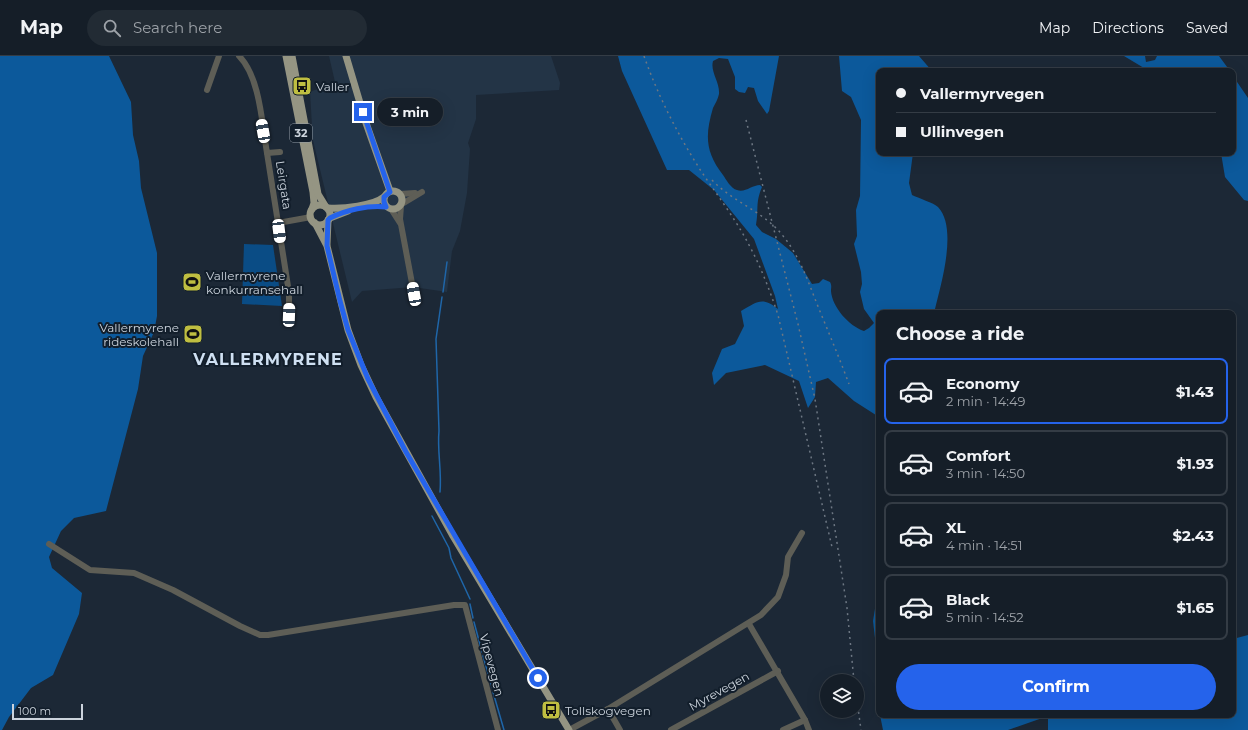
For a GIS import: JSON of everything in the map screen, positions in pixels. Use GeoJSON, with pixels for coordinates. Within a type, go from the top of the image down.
{"type":"FeatureCollection","features":[{"type":"Feature","properties":{"kind":"main road","name":"32"},"geometry":{"type":"LineString","coordinates":[[286,56],[313,192],[314,203],[312,216],[327,246],[348,330],[361,365],[376,397],[456,541],[571,729]]}},
{"type":"Feature","properties":{"kind":"main road","name":"32"},"geometry":{"type":"LineString","coordinates":[[292,56],[318,194],[330,213],[327,246]]}},
{"type":"Feature","properties":{"kind":"main road"},"geometry":{"type":"LineString","coordinates":[[346,56],[387,194],[384,202],[389,208]]}},
{"type":"Feature","properties":{"kind":"main road"},"geometry":{"type":"LineString","coordinates":[[395,191],[400,194],[402,198],[401,205],[396,209],[376,206],[348,211],[329,219],[322,224],[312,216],[318,205],[327,207],[347,208],[374,202],[395,191]]}},
{"type":"Feature","properties":{"kind":"street"},"geometry":{"type":"LineString","coordinates":[[207,90],[219,56]]}},
{"type":"Feature","properties":{"kind":"street","name":"Leirgata"},"geometry":{"type":"LineString","coordinates":[[243,57],[255,85],[289,293],[289,315]]}},
{"type":"Feature","properties":{"kind":"street"},"geometry":{"type":"LineString","coordinates":[[267,153],[280,152]]}},
{"type":"Feature","properties":{"kind":"street"},"geometry":{"type":"LineString","coordinates":[[400,194],[421,193],[401,205],[400,216],[414,294]]}},
{"type":"Feature","properties":{"kind":"street"},"geometry":{"type":"LineString","coordinates":[[389,208],[402,228]]}},
{"type":"Feature","properties":{"kind":"street"},"geometry":{"type":"LineString","coordinates":[[278,223],[312,216]]}},
{"type":"Feature","properties":{"kind":"street"},"geometry":{"type":"LineString","coordinates":[[571,729],[608,709],[749,624],[761,615],[778,597],[786,575],[788,557],[802,533]]}},
{"type":"Feature","properties":{"kind":"street","name":"Vipevegen"},"geometry":{"type":"LineString","coordinates":[[49,544],[90,570],[134,573],[173,590],[260,635],[268,636],[454,605],[465,605],[498,730]]}},
{"type":"Feature","properties":{"kind":"street"},"geometry":{"type":"LineString","coordinates":[[749,624],[778,671],[809,730]]}},
{"type":"Feature","properties":{"kind":"street","name":"Myrevegen"},"geometry":{"type":"LineString","coordinates":[[671,730],[778,671]]}},
{"type":"Feature","properties":{"kind":"street"},"geometry":{"type":"LineString","coordinates":[[608,709],[620,730]]}},
{"type":"Feature","properties":{"kind":"street"},"geometry":{"type":"LineString","coordinates":[[783,730],[805,720]]}},
{"type":"Feature","properties":{"kind":"shaded area"},"geometry":{"type":"Polygon","coordinates":[[[0,56],[109,56],[131,102],[133,135],[139,161],[141,188],[157,253],[157,316],[154,332],[143,356],[138,389],[106,511],[74,518],[61,531],[49,557],[52,568],[82,593],[79,614],[53,675],[31,688],[9,717],[2,730],[0,730],[0,56]]]}},
{"type":"Feature","properties":{"kind":"shaded area"},"geometry":{"type":"Polygon","coordinates":[[[329,56],[551,56],[560,83],[559,90],[476,95],[476,119],[468,143],[470,149],[467,193],[460,231],[452,251],[447,292],[413,287],[362,291],[352,302],[311,132],[310,92],[335,82],[329,56]]]}},
{"type":"Feature","properties":{"kind":"shaded area"},"geometry":{"type":"Polygon","coordinates":[[[618,56],[779,56],[769,111],[767,114],[758,101],[754,88],[748,87],[745,93],[739,92],[735,89],[735,77],[728,59],[719,58],[713,61],[712,65],[719,94],[710,118],[708,143],[710,151],[717,167],[733,188],[740,191],[757,185],[762,187],[758,202],[756,225],[762,232],[776,239],[793,253],[812,284],[819,283],[823,279],[830,282],[834,303],[842,315],[858,329],[864,331],[874,323],[864,309],[860,292],[862,284],[861,272],[854,244],[857,236],[856,210],[860,196],[861,120],[851,97],[842,91],[839,56],[919,56],[929,68],[876,68],[876,156],[913,156],[909,183],[912,195],[938,207],[944,216],[947,228],[947,242],[944,271],[936,310],[876,310],[876,415],[854,401],[828,378],[816,382],[815,397],[808,408],[799,381],[765,365],[726,373],[714,385],[712,373],[722,349],[735,344],[744,326],[741,311],[760,302],[768,303],[778,309],[775,296],[754,239],[714,190],[689,170],[667,170],[622,71],[618,56]]]}},
{"type":"Feature","properties":{"kind":"shaded area"},"geometry":{"type":"Polygon","coordinates":[[[1124,56],[1145,56],[1146,62],[1155,60],[1157,56],[1219,56],[1228,68],[1144,68],[1124,56]]]}},
{"type":"Feature","properties":{"kind":"shaded area"},"geometry":{"type":"Polygon","coordinates":[[[1236,80],[1248,98],[1248,201],[1244,200],[1225,177],[1222,156],[1236,156],[1236,80]]]}},
{"type":"Feature","properties":{"kind":"shaded area"},"geometry":{"type":"Polygon","coordinates":[[[244,244],[273,245],[282,306],[242,304],[244,244]]]}},
{"type":"Feature","properties":{"kind":"shaded area"},"geometry":{"type":"Polygon","coordinates":[[[876,602],[876,646],[873,621],[876,602]]]}},
{"type":"Feature","properties":{"kind":"shaded area"},"geometry":{"type":"Polygon","coordinates":[[[1248,635],[1248,730],[1048,730],[1048,718],[1236,718],[1236,638],[1248,635]]]}},
{"type":"Feature","properties":{"kind":"shaded area"},"geometry":{"type":"Polygon","coordinates":[[[881,718],[1042,718],[1008,730],[883,730],[881,718]]]}},
{"type":"Feature","properties":{"kind":"waterway"},"geometry":{"type":"LineString","coordinates":[[443,292],[447,262]]}},
{"type":"Feature","properties":{"kind":"waterway"},"geometry":{"type":"LineString","coordinates":[[440,492],[436,339],[442,297]]}},
{"type":"Feature","properties":{"kind":"waterway"},"geometry":{"type":"LineString","coordinates":[[432,516],[449,548],[451,558],[470,599]]}},
{"type":"Feature","properties":{"kind":"waterway"},"geometry":{"type":"LineString","coordinates":[[470,604],[473,618]]}},
{"type":"Feature","properties":{"kind":"waterway"},"geometry":{"type":"LineString","coordinates":[[474,622],[482,652]]}},
{"type":"Feature","properties":{"kind":"waterway"},"geometry":{"type":"LineString","coordinates":[[483,656],[492,687]]}},
{"type":"Feature","properties":{"kind":"waterway"},"geometry":{"type":"LineString","coordinates":[[493,692],[504,730]]}},
{"type":"Feature","properties":{"kind":"railway"},"geometry":{"type":"LineString","coordinates":[[644,56],[662,100],[684,143],[744,235],[768,288],[778,315],[832,547]]}},
{"type":"Feature","properties":{"kind":"railway"},"geometry":{"type":"LineString","coordinates":[[746,120],[798,324],[815,399],[847,608],[853,674]]}},
{"type":"Feature","properties":{"kind":"railway"},"geometry":{"type":"LineString","coordinates":[[712,180],[727,193],[768,221],[783,235],[805,273],[849,384]]}},
{"type":"Feature","properties":{"kind":"railway"},"geometry":{"type":"LineString","coordinates":[[859,718],[861,730]]}},
{"type":"Feature","properties":{"kind":"place","name":"Valler"},"geometry":{"type":"Point","coordinates":[302,86]}},
{"type":"Feature","properties":{"kind":"place","name":"Vallermyrene konkurransehall"},"geometry":{"type":"Point","coordinates":[192,282]}},
{"type":"Feature","properties":{"kind":"place","name":"Vallermyrene rideskolehall"},"geometry":{"type":"Point","coordinates":[193,334]}},
{"type":"Feature","properties":{"kind":"place","name":"Tollskogvegen"},"geometry":{"type":"Point","coordinates":[551,710]}},
{"type":"Feature","properties":{"kind":"district","name":"VALLERMYRENE"},"geometry":{"type":"Point","coordinates":[268,359]}},
{"type":"Feature","properties":{"kind":"route"},"geometry":{"type":"LineString","coordinates":[[363,112],[390,192],[384,197],[386,207],[370,207],[342,213],[328,220],[327,246],[332,271],[348,330],[361,365],[376,397],[406,452],[538,678]]}}]}
